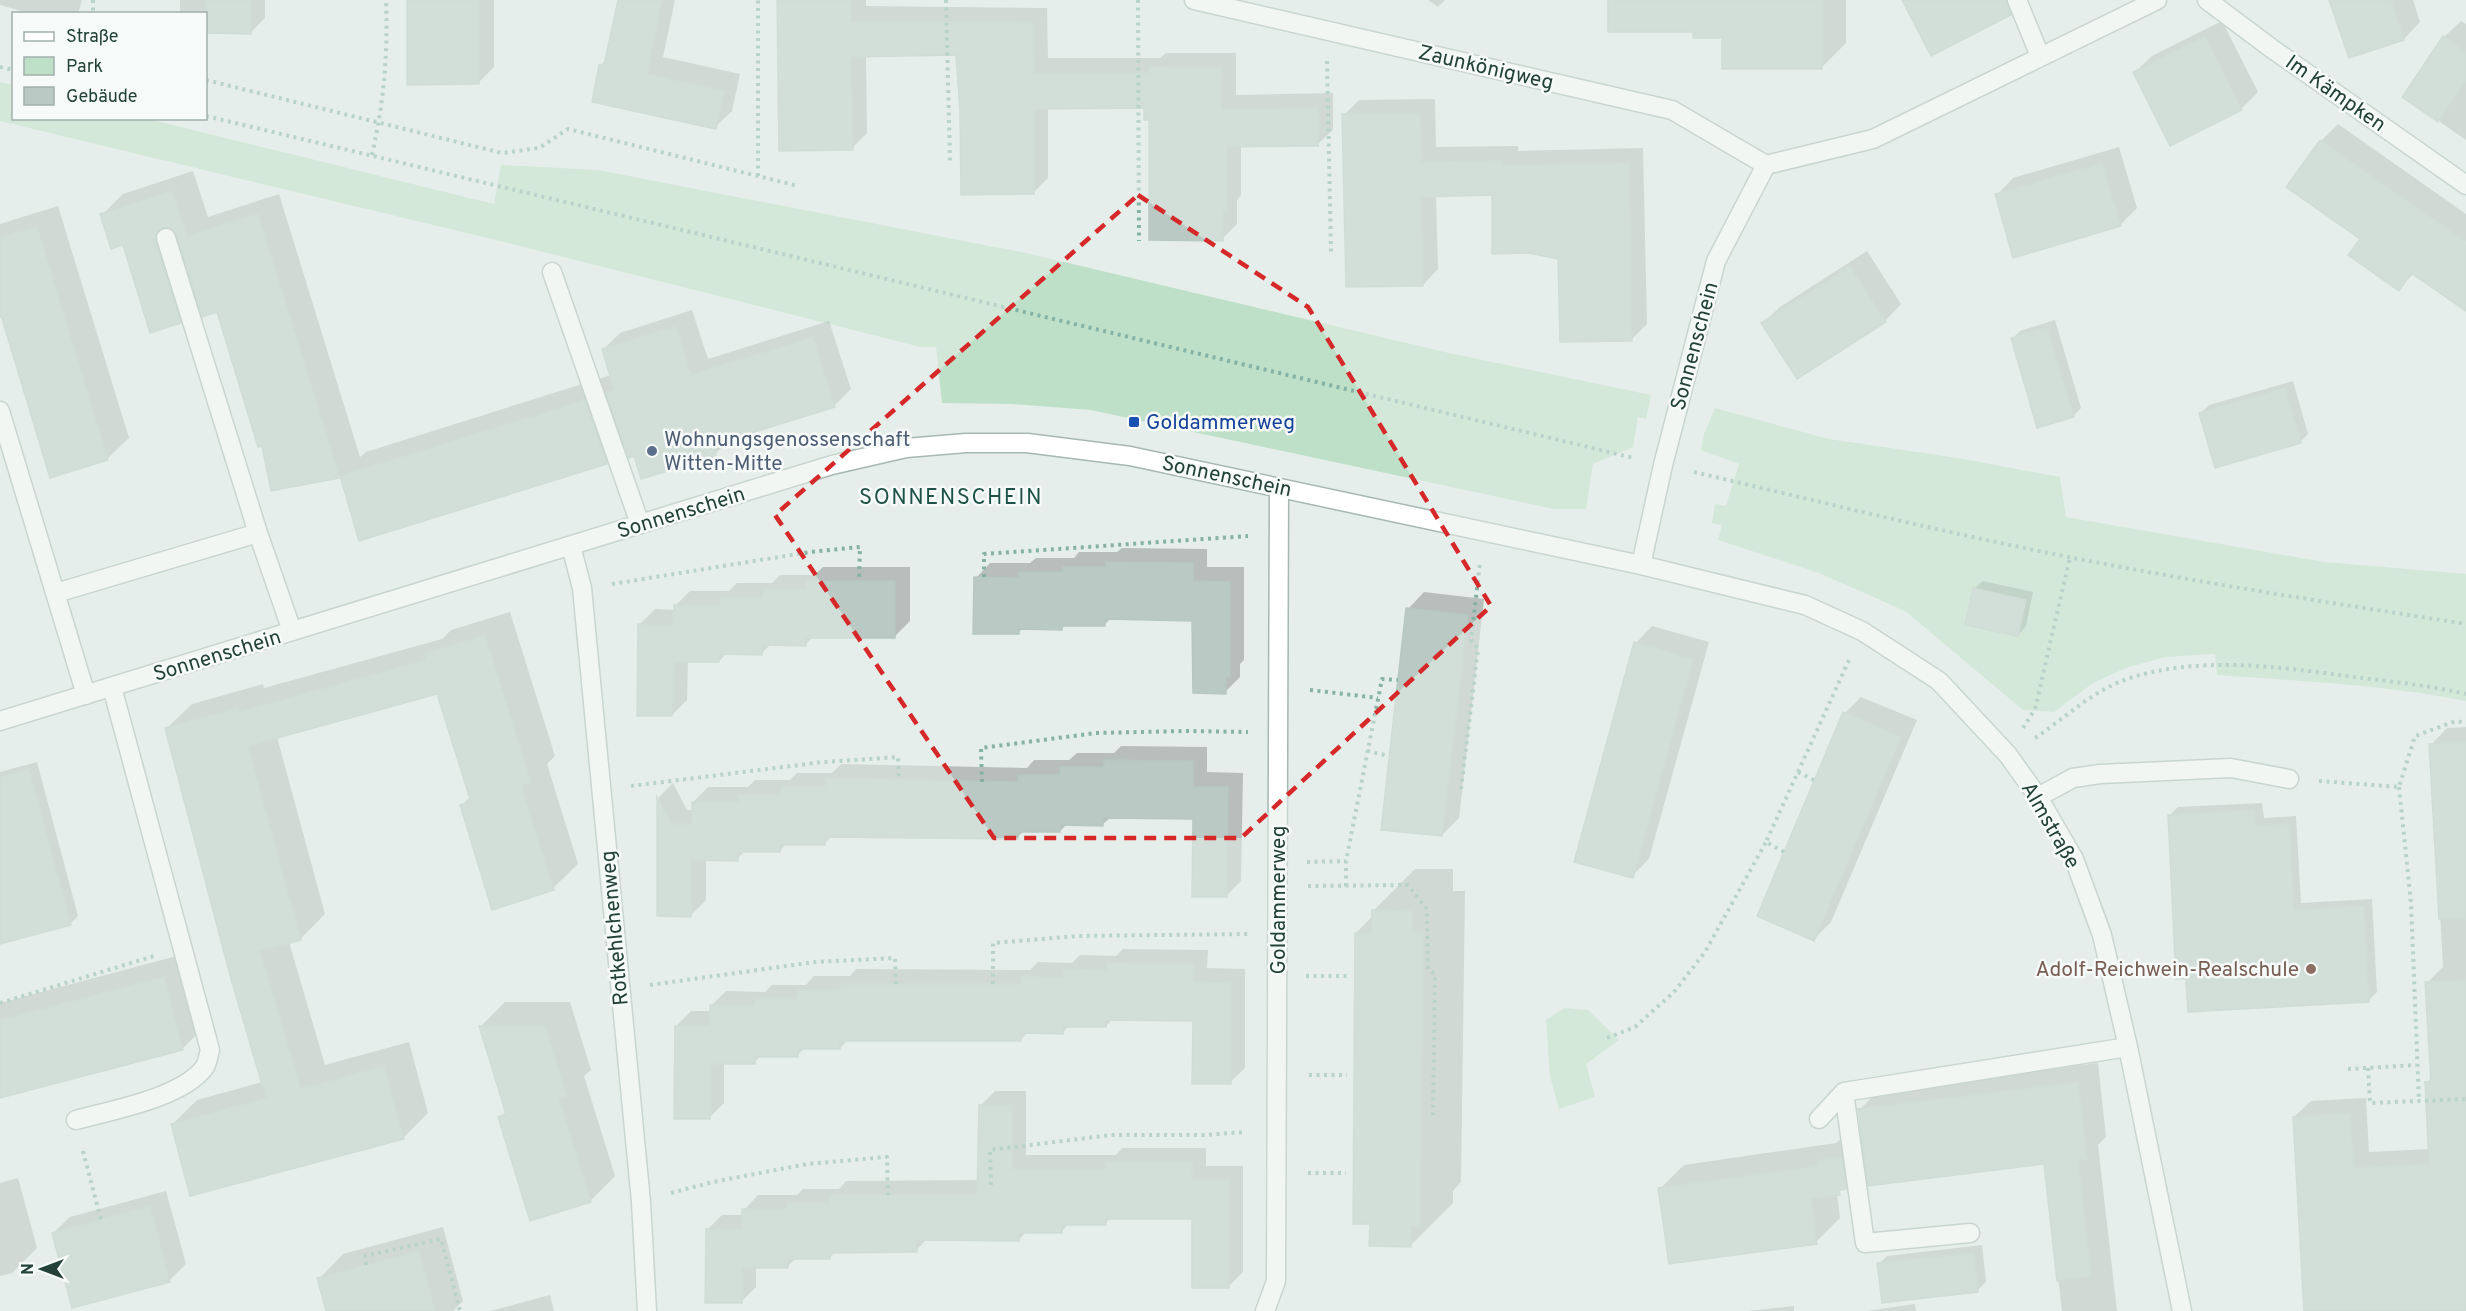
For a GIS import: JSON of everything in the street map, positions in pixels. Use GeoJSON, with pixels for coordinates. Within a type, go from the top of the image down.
{"type":"FeatureCollection","features":[{"type":"Feature","properties":{"kind":"street","name":"Zaunkönigweg"},"geometry":{"type":"LineString","coordinates":[[1194,0],[1672,110],[1766,165]]}},
{"type":"Feature","properties":{"kind":"street"},"geometry":{"type":"LineString","coordinates":[[2017,0],[2040,56]]}},
{"type":"Feature","properties":{"kind":"street"},"geometry":{"type":"LineString","coordinates":[[1766,165],[1873,139],[2157,0]]}},
{"type":"Feature","properties":{"kind":"street","name":"Im Kämpken"},"geometry":{"type":"LineString","coordinates":[[2207,0],[2271,48],[2466,185]]}},
{"type":"Feature","properties":{"kind":"street","name":"Sonnenschein"},"geometry":{"type":"LineString","coordinates":[[0,722],[832,465],[906,448],[966,443],[1027,443],[1130,456],[1641,565],[1662,465],[1716,261],[1766,165]]}},
{"type":"Feature","properties":{"kind":"street"},"geometry":{"type":"LineString","coordinates":[[166,238],[258,533],[292,631]]}},
{"type":"Feature","properties":{"kind":"street"},"geometry":{"type":"LineString","coordinates":[[552,272],[640,524]]}},
{"type":"Feature","properties":{"kind":"street"},"geometry":{"type":"LineString","coordinates":[[0,411],[86,695]]}},
{"type":"Feature","properties":{"kind":"street","name":"Goldammerweg"},"geometry":{"type":"LineString","coordinates":[[1264,1311],[1276,1281],[1279,488]]}},
{"type":"Feature","properties":{"kind":"street"},"geometry":{"type":"LineString","coordinates":[[56,592],[258,533]]}},
{"type":"Feature","properties":{"kind":"street","name":"Rotkehlchenweg"},"geometry":{"type":"LineString","coordinates":[[571,546],[582,588],[641,1202],[647,1311]]}},
{"type":"Feature","properties":{"kind":"street","name":"Almstraße"},"geometry":{"type":"LineString","coordinates":[[1641,565],[1805,605],[1862,631],[1939,681],[2008,755],[2038,797],[2074,859],[2102,935],[2128,1047],[2182,1311]]}},
{"type":"Feature","properties":{"kind":"street"},"geometry":{"type":"LineString","coordinates":[[76,1120],[162,1094],[188,1082],[206,1066],[210,1050],[112,687]]}},
{"type":"Feature","properties":{"kind":"street"},"geometry":{"type":"LineString","coordinates":[[2038,797],[2073,778],[2100,774],[2231,768],[2289,779]]}},
{"type":"Feature","properties":{"kind":"street"},"geometry":{"type":"LineString","coordinates":[[1819,1119],[1844,1092],[2128,1047]]}},
{"type":"Feature","properties":{"kind":"street"},"geometry":{"type":"LineString","coordinates":[[1844,1092],[1865,1243],[1970,1233]]}},
{"type":"Feature","properties":{"kind":"path"},"geometry":{"type":"LineString","coordinates":[[372,155],[383,101],[388,44],[386,0]]}},
{"type":"Feature","properties":{"kind":"path"},"geometry":{"type":"LineString","coordinates":[[758,0],[758,176]]}},
{"type":"Feature","properties":{"kind":"path"},"geometry":{"type":"LineString","coordinates":[[946,0],[950,162]]}},
{"type":"Feature","properties":{"kind":"path"},"geometry":{"type":"LineString","coordinates":[[1138,0],[1139,241]]}},
{"type":"Feature","properties":{"kind":"path"},"geometry":{"type":"LineString","coordinates":[[1326,31],[1331,252]]}},
{"type":"Feature","properties":{"kind":"path"},"geometry":{"type":"LineString","coordinates":[[207,80],[502,153],[539,147],[568,129],[798,186]]}},
{"type":"Feature","properties":{"kind":"path"},"geometry":{"type":"LineString","coordinates":[[207,116],[1662,465],[1979,538],[2220,585],[2466,624]]}},
{"type":"Feature","properties":{"kind":"path"},"geometry":{"type":"LineString","coordinates":[[1461,789],[1478,649],[1470,640],[1484,531]]}},
{"type":"Feature","properties":{"kind":"path"},"geometry":{"type":"LineString","coordinates":[[984,577],[984,554],[1206,537],[1279,535]]}},
{"type":"Feature","properties":{"kind":"path"},"geometry":{"type":"LineString","coordinates":[[582,588],[643,581],[810,552],[860,547],[859,581]]}},
{"type":"Feature","properties":{"kind":"path"},"geometry":{"type":"LineString","coordinates":[[2008,755],[2035,709],[2070,557]]}},
{"type":"Feature","properties":{"kind":"path"},"geometry":{"type":"LineString","coordinates":[[1607,1038],[1635,1027],[1674,992],[1705,952],[1766,842],[1862,631]]}},
{"type":"Feature","properties":{"kind":"path"},"geometry":{"type":"LineString","coordinates":[[2008,755],[2049,728],[2088,698],[2125,680],[2158,670],[2231,665],[2322,672],[2466,693]]}},
{"type":"Feature","properties":{"kind":"path"},"geometry":{"type":"LineString","coordinates":[[1346,886],[1346,861],[1382,679],[1398,680]]}},
{"type":"Feature","properties":{"kind":"path"},"geometry":{"type":"LineString","coordinates":[[1279,686],[1378,698]]}},
{"type":"Feature","properties":{"kind":"path"},"geometry":{"type":"LineString","coordinates":[[2419,1101],[2411,903],[2399,788],[2415,736],[2456,721],[2466,723]]}},
{"type":"Feature","properties":{"kind":"path"},"geometry":{"type":"LineString","coordinates":[[982,782],[981,748],[1096,733],[1187,731],[1279,733]]}},
{"type":"Feature","properties":{"kind":"path"},"geometry":{"type":"LineString","coordinates":[[1367,751],[1389,756]]}},
{"type":"Feature","properties":{"kind":"path"},"geometry":{"type":"LineString","coordinates":[[601,790],[823,762],[898,757],[899,780]]}},
{"type":"Feature","properties":{"kind":"path"},"geometry":{"type":"LineString","coordinates":[[1798,772],[1814,780]]}},
{"type":"Feature","properties":{"kind":"path"},"geometry":{"type":"LineString","coordinates":[[2289,779],[2399,788]]}},
{"type":"Feature","properties":{"kind":"path"},"geometry":{"type":"LineString","coordinates":[[1766,842],[1784,852]]}},
{"type":"Feature","properties":{"kind":"path"},"geometry":{"type":"LineString","coordinates":[[1278,886],[1408,885],[1427,909],[1428,969],[1435,975],[1433,1116]]}},
{"type":"Feature","properties":{"kind":"path"},"geometry":{"type":"LineString","coordinates":[[993,984],[993,943],[1077,936],[1278,934]]}},
{"type":"Feature","properties":{"kind":"path"},"geometry":{"type":"LineString","coordinates":[[0,1003],[182,948]]}},
{"type":"Feature","properties":{"kind":"path"},"geometry":{"type":"LineString","coordinates":[[620,990],[815,962],[895,958],[896,984]]}},
{"type":"Feature","properties":{"kind":"path"},"geometry":{"type":"LineString","coordinates":[[1277,976],[1348,976]]}},
{"type":"Feature","properties":{"kind":"path"},"geometry":{"type":"LineString","coordinates":[[2348,1069],[2416,1065]]}},
{"type":"Feature","properties":{"kind":"path"},"geometry":{"type":"LineString","coordinates":[[2368,1068],[2370,1103],[2466,1099]]}},
{"type":"Feature","properties":{"kind":"path"},"geometry":{"type":"LineString","coordinates":[[1277,1075],[1347,1075]]}},
{"type":"Feature","properties":{"kind":"path"},"geometry":{"type":"LineString","coordinates":[[76,1120],[101,1220]]}},
{"type":"Feature","properties":{"kind":"path"},"geometry":{"type":"LineString","coordinates":[[991,1185],[990,1150],[1110,1136],[1204,1135],[1276,1130]]}},
{"type":"Feature","properties":{"kind":"path"},"geometry":{"type":"LineString","coordinates":[[641,1202],[713,1182],[807,1164],[887,1157],[888,1195]]}},
{"type":"Feature","properties":{"kind":"path"},"geometry":{"type":"LineString","coordinates":[[1277,1173],[1346,1173]]}},
{"type":"Feature","properties":{"kind":"path"},"geometry":{"type":"LineString","coordinates":[[366,1265],[365,1256],[441,1239],[460,1311]]}},
{"type":"Feature","properties":{"kind":"highlighted area"},"geometry":{"type":"Polygon","coordinates":[[[1138,195],[1308,307],[1491,606],[1241,838],[994,838],[775,515],[1138,195]]]}},
{"type":"Feature","properties":{"kind":"green space"},"geometry":{"type":"Polygon","coordinates":[[[0,82],[12,85],[12,120],[152,120],[494,204],[501,165],[598,170],[1026,253],[1449,353],[1651,395],[1646,419],[1638,417],[1633,447],[1593,464],[1586,509],[1554,509],[1091,410],[1012,404],[942,403],[936,347],[921,347],[496,240],[0,121],[0,82]]]}},
{"type":"Feature","properties":{"kind":"green space"},"geometry":{"type":"Polygon","coordinates":[[[1715,408],[1829,439],[1964,459],[2060,477],[2066,517],[2324,562],[2466,574],[2466,701],[2373,687],[2217,675],[2215,654],[2165,657],[2126,668],[2093,683],[2054,712],[2023,710],[1905,611],[1819,573],[1718,540],[1722,525],[1712,523],[1715,504],[1726,506],[1739,464],[1701,450],[1704,434],[1715,408]]]}},
{"type":"Feature","properties":{"kind":"green space"},"geometry":{"type":"Polygon","coordinates":[[[1565,1008],[1588,1010],[1619,1040],[1586,1064],[1595,1097],[1559,1109],[1550,1076],[1546,1020],[1565,1008]]]}},
{"type":"Feature","properties":{"kind":"building"},"geometry":{"type":"Polygon","coordinates":[[[206,0],[251,0],[251,34],[207,33],[206,0]]]}},
{"type":"Feature","properties":{"kind":"building"},"geometry":{"type":"Polygon","coordinates":[[[407,0],[478,0],[479,84],[407,85],[407,0]]]}},
{"type":"Feature","properties":{"kind":"building"},"geometry":{"type":"Polygon","coordinates":[[[618,0],[662,0],[647,74],[724,91],[716,129],[592,102],[599,65],[604,65],[618,0]]]}},
{"type":"Feature","properties":{"kind":"building"},"geometry":{"type":"Polygon","coordinates":[[[777,0],[851,0],[851,21],[1033,22],[1034,73],[1149,73],[1149,67],[1222,68],[1221,109],[1318,108],[1318,146],[1227,147],[1227,212],[1223,212],[1223,241],[1149,240],[1149,120],[1144,120],[1144,108],[1034,109],[1034,194],[961,195],[960,112],[956,55],[851,57],[853,150],[779,151],[777,0]]]}},
{"type":"Feature","properties":{"kind":"building"},"geometry":{"type":"Polygon","coordinates":[[[1608,0],[1822,0],[1822,69],[1722,69],[1722,38],[1693,38],[1693,32],[1608,32],[1608,0]]]}},
{"type":"Feature","properties":{"kind":"building"},"geometry":{"type":"Polygon","coordinates":[[[1902,0],[2006,0],[2011,15],[1931,56],[1902,0]]]}},
{"type":"Feature","properties":{"kind":"building"},"geometry":{"type":"Polygon","coordinates":[[[2329,0],[2391,0],[2404,40],[2349,58],[2329,0]]]}},
{"type":"Feature","properties":{"kind":"building"},"geometry":{"type":"Polygon","coordinates":[[[2205,36],[2242,110],[2170,146],[2133,72],[2205,36]]]}},
{"type":"Feature","properties":{"kind":"building"},"geometry":{"type":"Polygon","coordinates":[[[2443,36],[2466,52],[2466,80],[2438,122],[2402,97],[2443,36]]]}},
{"type":"Feature","properties":{"kind":"building"},"geometry":{"type":"Polygon","coordinates":[[[1342,114],[1420,114],[1422,162],[1503,160],[1503,165],[1629,163],[1632,341],[1560,342],[1558,259],[1529,253],[1492,254],[1492,195],[1421,197],[1423,286],[1346,287],[1342,114]]]}},
{"type":"Feature","properties":{"kind":"building"},"geometry":{"type":"Polygon","coordinates":[[[2320,140],[2466,242],[2466,311],[2411,273],[2399,291],[2348,255],[2360,239],[2286,187],[2320,140]]]}},
{"type":"Feature","properties":{"kind":"building"},"geometry":{"type":"Polygon","coordinates":[[[2102,163],[2121,226],[2013,258],[1995,194],[2102,163]]]}},
{"type":"Feature","properties":{"kind":"building"},"geometry":{"type":"Polygon","coordinates":[[[172,191],[187,236],[258,214],[340,478],[271,491],[262,446],[258,447],[217,312],[202,317],[177,235],[168,227],[158,230],[155,241],[181,323],[150,333],[123,245],[111,249],[100,214],[172,191]]]}},
{"type":"Feature","properties":{"kind":"building"},"geometry":{"type":"Polygon","coordinates":[[[37,226],[108,460],[50,478],[0,312],[0,238],[37,226]]]}},
{"type":"Feature","properties":{"kind":"building"},"geometry":{"type":"Polygon","coordinates":[[[1850,266],[1886,322],[1797,379],[1761,323],[1850,266]]]}},
{"type":"Feature","properties":{"kind":"building"},"geometry":{"type":"Polygon","coordinates":[[[676,326],[691,375],[813,337],[835,407],[713,445],[716,456],[641,479],[634,456],[629,458],[606,393],[614,390],[602,349],[676,326]]]}},
{"type":"Feature","properties":{"kind":"building"},"geometry":{"type":"Polygon","coordinates":[[[2047,327],[2074,417],[2037,428],[2011,338],[2047,327]]]}},
{"type":"Feature","properties":{"kind":"building"},"geometry":{"type":"Polygon","coordinates":[[[2285,388],[2301,443],[2215,468],[2199,413],[2285,388]]]}},
{"type":"Feature","properties":{"kind":"building"},"geometry":{"type":"Polygon","coordinates":[[[585,400],[607,464],[359,541],[340,476],[585,400]]]}},
{"type":"Feature","properties":{"kind":"building"},"geometry":{"type":"Polygon","coordinates":[[[1106,562],[1193,563],[1193,581],[1230,582],[1230,676],[1226,677],[1226,694],[1193,693],[1192,621],[1105,619],[1105,626],[1062,626],[1062,630],[1019,629],[1019,634],[973,634],[974,577],[1019,578],[1019,572],[1063,572],[1063,567],[1106,567],[1106,562]]]}},
{"type":"Feature","properties":{"kind":"building"},"geometry":{"type":"Polygon","coordinates":[[[806,581],[895,581],[895,638],[806,638],[806,646],[762,645],[762,655],[719,654],[719,662],[674,662],[672,716],[637,716],[638,624],[674,625],[674,605],[720,605],[720,597],[763,597],[763,589],[806,589],[806,581]]]}},
{"type":"Feature","properties":{"kind":"building"},"geometry":{"type":"Polygon","coordinates":[[[1973,588],[2026,600],[2018,636],[1965,625],[1973,588]]]}},
{"type":"Feature","properties":{"kind":"building"},"geometry":{"type":"Polygon","coordinates":[[[1406,608],[1468,615],[1442,836],[1381,830],[1406,608]]]}},
{"type":"Feature","properties":{"kind":"building"},"geometry":{"type":"Polygon","coordinates":[[[485,635],[531,782],[521,786],[554,890],[492,910],[460,805],[471,802],[437,694],[248,746],[301,940],[260,951],[301,1089],[384,1066],[404,1139],[190,1196],[171,1124],[266,1098],[231,979],[165,728],[238,708],[239,712],[426,660],[424,654],[485,635]]]}},
{"type":"Feature","properties":{"kind":"building"},"geometry":{"type":"Polygon","coordinates":[[[1634,642],[1693,659],[1633,878],[1574,862],[1634,642]]]}},
{"type":"Feature","properties":{"kind":"building"},"geometry":{"type":"Polygon","coordinates":[[[1843,712],[1901,737],[1814,941],[1757,916],[1843,712]]]}},
{"type":"Feature","properties":{"kind":"building"},"geometry":{"type":"Polygon","coordinates":[[[2466,742],[2466,919],[2439,919],[2429,744],[2466,742]]]}},
{"type":"Feature","properties":{"kind":"building"},"geometry":{"type":"Polygon","coordinates":[[[1104,760],[1193,761],[1193,787],[1228,787],[1227,897],[1192,897],[1193,819],[1103,818],[1103,826],[1060,825],[1060,832],[1018,832],[1018,839],[825,837],[825,845],[781,845],[780,852],[738,852],[738,861],[691,860],[691,917],[657,916],[657,797],[672,824],[692,824],[692,802],[738,802],[738,795],[781,795],[781,787],[825,787],[825,778],[1018,782],[1018,775],[1060,775],[1060,767],[1104,767],[1104,760]]]}},
{"type":"Feature","properties":{"kind":"building"},"geometry":{"type":"Polygon","coordinates":[[[29,769],[71,925],[0,944],[0,777],[29,769]]]}},
{"type":"Feature","properties":{"kind":"building"},"geometry":{"type":"Polygon","coordinates":[[[2255,810],[2256,825],[2289,824],[2294,910],[2364,906],[2369,1002],[2188,1012],[2186,979],[2176,979],[2168,815],[2255,810]]]}},
{"type":"Feature","properties":{"kind":"building"},"geometry":{"type":"Polygon","coordinates":[[[1372,910],[1412,911],[1412,932],[1423,932],[1420,1226],[1411,1226],[1411,1247],[1369,1246],[1370,1224],[1353,1224],[1355,933],[1371,933],[1372,910]]]}},
{"type":"Feature","properties":{"kind":"building"},"geometry":{"type":"Polygon","coordinates":[[[1107,963],[1194,964],[1193,982],[1231,983],[1231,1084],[1192,1084],[1193,1021],[1106,1020],[1106,1027],[1063,1027],[1063,1034],[1021,1033],[1021,1041],[840,1041],[840,1049],[798,1049],[798,1057],[755,1057],[755,1064],[710,1064],[710,1119],[674,1119],[675,1026],[710,1026],[710,1005],[755,1006],[755,999],[798,999],[798,990],[840,990],[840,984],[1022,984],[1022,976],[1063,977],[1064,969],[1107,970],[1107,963]]]}},
{"type":"Feature","properties":{"kind":"building"},"geometry":{"type":"Polygon","coordinates":[[[164,977],[183,1050],[0,1098],[0,1020],[164,977]]]}},
{"type":"Feature","properties":{"kind":"building"},"geometry":{"type":"Polygon","coordinates":[[[2466,980],[2466,1311],[2304,1311],[2293,1117],[2350,1113],[2354,1168],[2429,1164],[2425,1082],[2431,1082],[2425,982],[2466,980]]]}},
{"type":"Feature","properties":{"kind":"building"},"geometry":{"type":"Polygon","coordinates":[[[479,1026],[545,1026],[567,1096],[559,1098],[591,1202],[530,1221],[498,1117],[506,1114],[479,1026]]]}},
{"type":"Feature","properties":{"kind":"building"},"geometry":{"type":"Polygon","coordinates":[[[2078,1082],[2087,1159],[2078,1160],[2091,1276],[2057,1281],[2044,1164],[1868,1186],[1858,1109],[2078,1082]]]}},
{"type":"Feature","properties":{"kind":"building"},"geometry":{"type":"Polygon","coordinates":[[[979,1105],[1012,1105],[1012,1169],[1106,1169],[1106,1162],[1192,1162],[1192,1180],[1229,1180],[1229,1288],[1192,1288],[1192,1219],[1106,1219],[1106,1225],[1062,1225],[1062,1233],[1019,1233],[1019,1241],[917,1240],[917,1252],[830,1253],[830,1259],[788,1259],[788,1268],[742,1268],[742,1303],[705,1303],[706,1229],[742,1229],[742,1209],[787,1209],[787,1203],[830,1203],[830,1195],[977,1194],[979,1105]]]}},
{"type":"Feature","properties":{"kind":"building"},"geometry":{"type":"Polygon","coordinates":[[[1842,1157],[1846,1189],[1839,1190],[1840,1195],[1811,1199],[1817,1244],[1669,1264],[1658,1188],[1818,1166],[1818,1160],[1842,1157]]]}},
{"type":"Feature","properties":{"kind":"building"},"geometry":{"type":"Polygon","coordinates":[[[150,1206],[170,1282],[72,1308],[52,1233],[150,1206]]]}},
{"type":"Feature","properties":{"kind":"building"},"geometry":{"type":"Polygon","coordinates":[[[419,1251],[435,1311],[326,1311],[317,1278],[419,1251]]]}},
{"type":"Feature","properties":{"kind":"building"},"geometry":{"type":"Polygon","coordinates":[[[1974,1253],[1978,1292],[1882,1303],[1877,1263],[1974,1253]]]}},
{"type":"Feature","properties":{"kind":"place","name":"Goldammerweg"},"geometry":{"type":"Point","coordinates":[1134,422]}},
{"type":"Feature","properties":{"kind":"place","name":"Wohnungsgenossenschaft Witten-Mitte"},"geometry":{"type":"Point","coordinates":[652,451]}},
{"type":"Feature","properties":{"kind":"place","name":"Adolf-Reichwein-Realschule"},"geometry":{"type":"Point","coordinates":[2311,969]}},
{"type":"Feature","properties":{"kind":"district","name":"SONNENSCHEIN"},"geometry":{"type":"Point","coordinates":[951,496]}}]}
